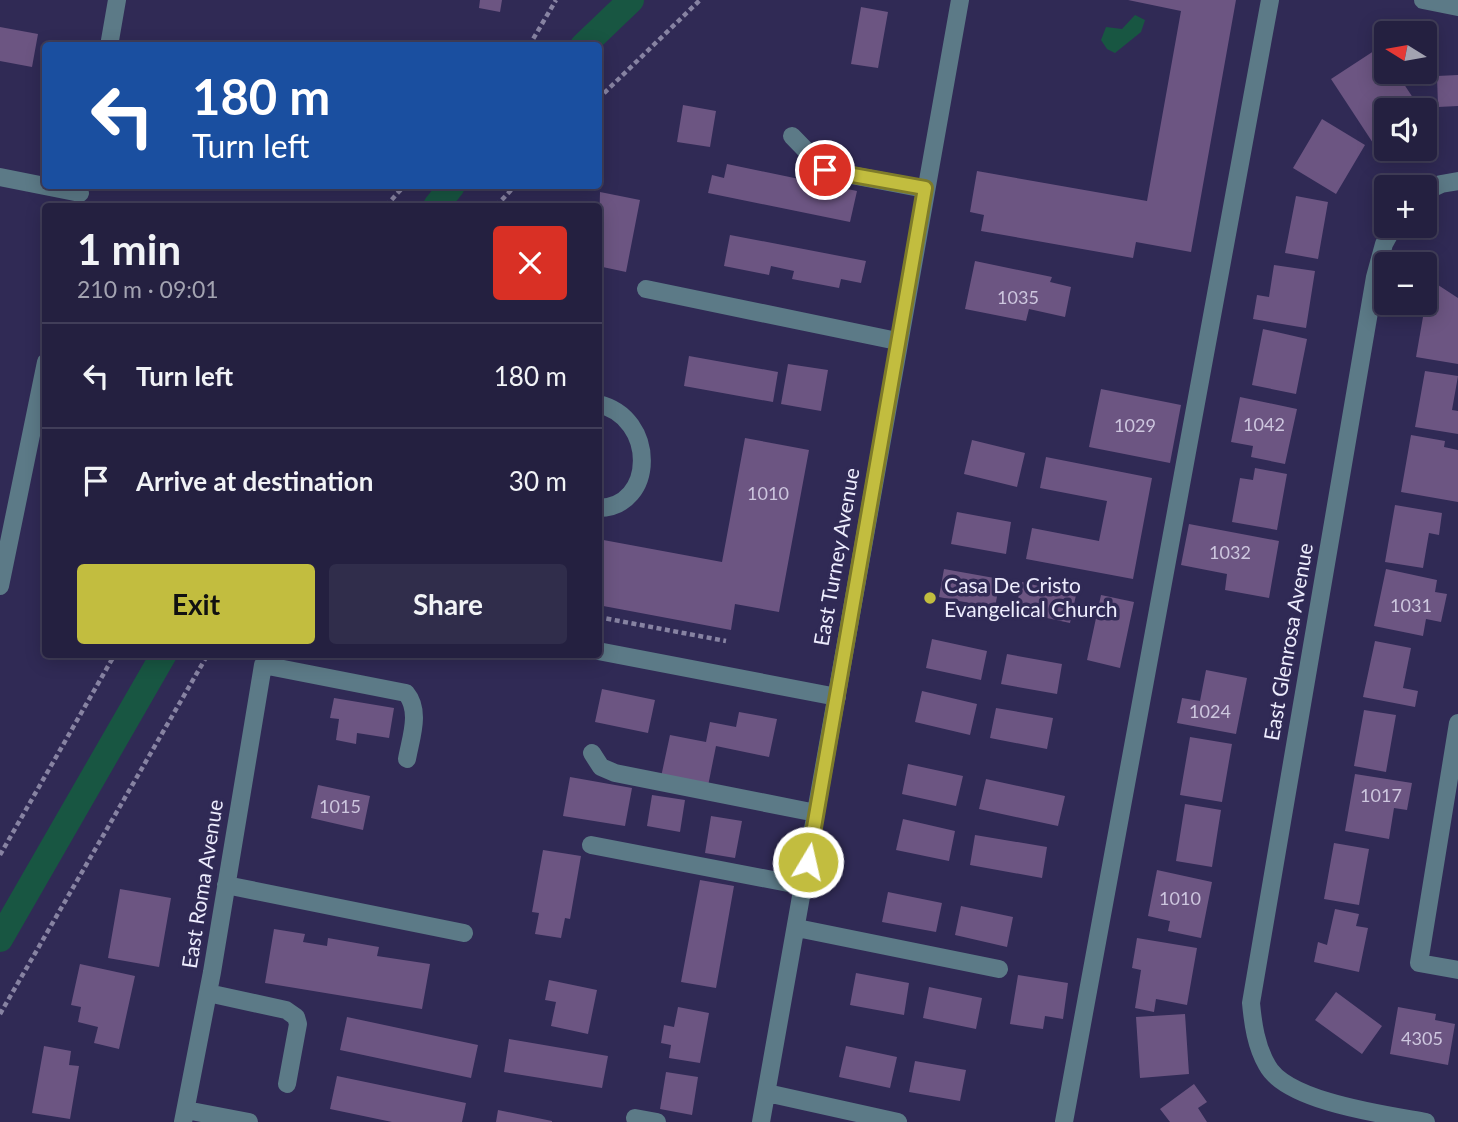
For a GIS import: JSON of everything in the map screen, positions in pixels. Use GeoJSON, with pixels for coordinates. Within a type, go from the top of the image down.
{"type":"FeatureCollection","features":[{"type":"Feature","properties":{"kind":"street"},"geometry":{"type":"LineString","coordinates":[[109,42],[117,0]]}},
{"type":"Feature","properties":{"kind":"street","name":"East Turney Avenue"},"geometry":{"type":"LineString","coordinates":[[761,1122],[797,928],[897,341],[960,0]]}},
{"type":"Feature","properties":{"kind":"street"},"geometry":{"type":"LineString","coordinates":[[1064,1122],[1270,0]]}},
{"type":"Feature","properties":{"kind":"street"},"geometry":{"type":"LineString","coordinates":[[1423,0],[1458,7]]}},
{"type":"Feature","properties":{"kind":"street"},"geometry":{"type":"LineString","coordinates":[[792,136],[825,170],[925,188]]}},
{"type":"Feature","properties":{"kind":"street"},"geometry":{"type":"LineString","coordinates":[[0,177],[42,186]]}},
{"type":"Feature","properties":{"kind":"street"},"geometry":{"type":"LineString","coordinates":[[1437,186],[1458,181]]}},
{"type":"Feature","properties":{"kind":"street"},"geometry":{"type":"LineString","coordinates":[[53,189],[80,195]]}},
{"type":"Feature","properties":{"kind":"street","name":"East Glenrosa Avenue"},"geometry":{"type":"LineString","coordinates":[[1387,238],[1374,277],[1251,1003],[1253,1028],[1268,1068],[1318,1100],[1426,1122]]}},
{"type":"Feature","properties":{"kind":"street"},"geometry":{"type":"LineString","coordinates":[[646,289],[897,341]]}},
{"type":"Feature","properties":{"kind":"street"},"geometry":{"type":"LineString","coordinates":[[0,586],[42,381]]}},
{"type":"Feature","properties":{"kind":"street"},"geometry":{"type":"LineString","coordinates":[[602,406],[627,418],[637,430],[642,444],[642,466],[625,502],[613,508],[602,508]]}},
{"type":"Feature","properties":{"kind":"street"},"geometry":{"type":"LineString","coordinates":[[602,652],[837,697]]}},
{"type":"Feature","properties":{"kind":"street"},"geometry":{"type":"LineString","coordinates":[[266,660],[406,693],[413,701],[415,713],[407,759]]}},
{"type":"Feature","properties":{"kind":"street","name":"East Roma Avenue"},"geometry":{"type":"LineString","coordinates":[[184,1116],[266,660]]}},
{"type":"Feature","properties":{"kind":"street"},"geometry":{"type":"LineString","coordinates":[[1458,723],[1419,963],[1458,970]]}},
{"type":"Feature","properties":{"kind":"street"},"geometry":{"type":"LineString","coordinates":[[592,753],[601,767],[615,773],[816,813]]}},
{"type":"Feature","properties":{"kind":"street"},"geometry":{"type":"LineString","coordinates":[[591,845],[804,886]]}},
{"type":"Feature","properties":{"kind":"street"},"geometry":{"type":"LineString","coordinates":[[226,886],[464,933]]}},
{"type":"Feature","properties":{"kind":"street"},"geometry":{"type":"LineString","coordinates":[[797,928],[999,970]]}},
{"type":"Feature","properties":{"kind":"street"},"geometry":{"type":"LineString","coordinates":[[208,993],[286,1010],[296,1017],[298,1024],[287,1084]]}},
{"type":"Feature","properties":{"kind":"street"},"geometry":{"type":"LineString","coordinates":[[767,1093],[898,1122]]}},
{"type":"Feature","properties":{"kind":"street"},"geometry":{"type":"LineString","coordinates":[[184,1116],[249,1122]]}},
{"type":"Feature","properties":{"kind":"street"},"geometry":{"type":"LineString","coordinates":[[635,1118],[657,1122]]}},
{"type":"Feature","properties":{"kind":"path"},"geometry":{"type":"LineString","coordinates":[[531,42],[556,0]]}},
{"type":"Feature","properties":{"kind":"path"},"geometry":{"type":"LineString","coordinates":[[602,95],[700,0]]}},
{"type":"Feature","properties":{"kind":"path"},"geometry":{"type":"LineString","coordinates":[[389,203],[401,189]]}},
{"type":"Feature","properties":{"kind":"path"},"geometry":{"type":"LineString","coordinates":[[499,203],[512,189]]}},
{"type":"Feature","properties":{"kind":"path"},"geometry":{"type":"LineString","coordinates":[[602,618],[726,641]]}},
{"type":"Feature","properties":{"kind":"path"},"geometry":{"type":"LineString","coordinates":[[0,855],[114,658]]}},
{"type":"Feature","properties":{"kind":"path"},"geometry":{"type":"LineString","coordinates":[[0,1014],[206,658]]}},
{"type":"Feature","properties":{"kind":"shaded area"},"geometry":{"type":"Polygon","coordinates":[[[1135,15],[1145,20],[1141,32],[1115,53],[1107,49],[1101,40],[1106,27],[1122,29],[1135,15]]]}},
{"type":"Feature","properties":{"kind":"building"},"geometry":{"type":"Polygon","coordinates":[[[480,0],[502,0],[500,12],[479,8],[480,0]]]}},
{"type":"Feature","properties":{"kind":"building"},"geometry":{"type":"Polygon","coordinates":[[[1128,0],[1236,0],[1191,252],[1136,242],[1133,258],[981,231],[984,215],[970,212],[977,171],[1147,201],[1181,11],[1128,0]]]}},
{"type":"Feature","properties":{"kind":"building"},"geometry":{"type":"Polygon","coordinates":[[[861,7],[888,12],[878,68],[851,64],[861,7]]]}},
{"type":"Feature","properties":{"kind":"building"},"geometry":{"type":"Polygon","coordinates":[[[0,27],[38,34],[32,67],[0,61],[0,27]]]}},
{"type":"Feature","properties":{"kind":"building"},"geometry":{"type":"Polygon","coordinates":[[[1374,51],[1374,84],[1404,84],[1413,98],[1374,98],[1373,143],[1331,79],[1374,51]]]}},
{"type":"Feature","properties":{"kind":"building"},"geometry":{"type":"Polygon","coordinates":[[[1458,75],[1458,106],[1438,107],[1437,76],[1458,75]]]}},
{"type":"Feature","properties":{"kind":"building"},"geometry":{"type":"Polygon","coordinates":[[[683,105],[716,111],[710,147],[677,142],[683,105]]]}},
{"type":"Feature","properties":{"kind":"building"},"geometry":{"type":"Polygon","coordinates":[[[1322,119],[1365,145],[1336,194],[1293,168],[1322,119]]]}},
{"type":"Feature","properties":{"kind":"building"},"geometry":{"type":"Polygon","coordinates":[[[727,164],[857,191],[850,222],[708,193],[712,175],[724,178],[727,164]]]}},
{"type":"Feature","properties":{"kind":"building"},"geometry":{"type":"Polygon","coordinates":[[[600,192],[640,200],[626,272],[602,267],[602,203],[600,203],[600,192]]]}},
{"type":"Feature","properties":{"kind":"building"},"geometry":{"type":"Polygon","coordinates":[[[1296,196],[1328,202],[1318,259],[1285,253],[1296,196]]]}},
{"type":"Feature","properties":{"kind":"building"},"geometry":{"type":"Polygon","coordinates":[[[730,235],[866,261],[861,283],[841,279],[839,288],[792,279],[794,271],[771,266],[769,275],[724,266],[730,235]]]}},
{"type":"Feature","properties":{"kind":"building"},"geometry":{"type":"Polygon","coordinates":[[[975,261],[1052,277],[1050,282],[1071,287],[1065,317],[1029,309],[1026,321],[965,309],[975,261]]]}},
{"type":"Feature","properties":{"kind":"building"},"geometry":{"type":"Polygon","coordinates":[[[1274,265],[1315,271],[1306,328],[1253,319],[1257,295],[1269,297],[1274,265]]]}},
{"type":"Feature","properties":{"kind":"building"},"geometry":{"type":"Polygon","coordinates":[[[1437,284],[1458,298],[1458,364],[1416,357],[1423,315],[1437,315],[1437,284]]]}},
{"type":"Feature","properties":{"kind":"building"},"geometry":{"type":"Polygon","coordinates":[[[1263,329],[1307,339],[1296,394],[1252,385],[1263,329]]]}},
{"type":"Feature","properties":{"kind":"building"},"geometry":{"type":"Polygon","coordinates":[[[689,356],[778,372],[773,402],[684,386],[689,356]]]}},
{"type":"Feature","properties":{"kind":"building"},"geometry":{"type":"Polygon","coordinates":[[[788,364],[828,370],[821,411],[781,404],[788,364]]]}},
{"type":"Feature","properties":{"kind":"building"},"geometry":{"type":"Polygon","coordinates":[[[1425,371],[1458,376],[1452,410],[1458,411],[1458,434],[1415,427],[1425,371]]]}},
{"type":"Feature","properties":{"kind":"building"},"geometry":{"type":"Polygon","coordinates":[[[1101,389],[1181,405],[1170,463],[1089,447],[1101,389]]]}},
{"type":"Feature","properties":{"kind":"building"},"geometry":{"type":"Polygon","coordinates":[[[1240,397],[1297,409],[1285,464],[1251,457],[1253,446],[1231,442],[1240,397]]]}},
{"type":"Feature","properties":{"kind":"building"},"geometry":{"type":"Polygon","coordinates":[[[1411,435],[1445,441],[1444,447],[1458,450],[1458,502],[1401,492],[1411,435]]]}},
{"type":"Feature","properties":{"kind":"building"},"geometry":{"type":"Polygon","coordinates":[[[745,438],[809,450],[779,612],[735,604],[731,630],[602,606],[602,540],[722,562],[745,438]]]}},
{"type":"Feature","properties":{"kind":"building"},"geometry":{"type":"Polygon","coordinates":[[[972,440],[1025,453],[1017,487],[964,474],[972,440]]]}},
{"type":"Feature","properties":{"kind":"building"},"geometry":{"type":"Polygon","coordinates":[[[1046,457],[1152,478],[1133,579],[1026,559],[1032,528],[1099,541],[1107,501],[1040,488],[1046,457]]]}},
{"type":"Feature","properties":{"kind":"building"},"geometry":{"type":"Polygon","coordinates":[[[1255,468],[1287,474],[1277,530],[1232,522],[1240,478],[1253,480],[1255,468]]]}},
{"type":"Feature","properties":{"kind":"building"},"geometry":{"type":"Polygon","coordinates":[[[1395,505],[1442,513],[1439,535],[1429,533],[1423,568],[1385,562],[1395,505]]]}},
{"type":"Feature","properties":{"kind":"building"},"geometry":{"type":"Polygon","coordinates":[[[957,512],[1011,522],[1006,554],[951,544],[957,512]]]}},
{"type":"Feature","properties":{"kind":"building"},"geometry":{"type":"Polygon","coordinates":[[[1189,524],[1279,541],[1269,598],[1225,590],[1227,574],[1181,565],[1189,524]]]}},
{"type":"Feature","properties":{"kind":"building"},"geometry":{"type":"Polygon","coordinates":[[[944,569],[1000,579],[995,608],[939,597],[944,569]]]}},
{"type":"Feature","properties":{"kind":"building"},"geometry":{"type":"Polygon","coordinates":[[[1386,569],[1437,580],[1435,592],[1447,594],[1441,622],[1426,619],[1423,636],[1374,626],[1386,569]]]}},
{"type":"Feature","properties":{"kind":"building"},"geometry":{"type":"Polygon","coordinates":[[[1022,582],[1076,595],[1070,623],[1015,611],[1022,582]]]}},
{"type":"Feature","properties":{"kind":"building"},"geometry":{"type":"Polygon","coordinates":[[[1101,595],[1134,602],[1120,668],[1087,660],[1101,595]]]}},
{"type":"Feature","properties":{"kind":"building"},"geometry":{"type":"Polygon","coordinates":[[[932,639],[987,651],[981,680],[926,668],[932,639]]]}},
{"type":"Feature","properties":{"kind":"building"},"geometry":{"type":"Polygon","coordinates":[[[1375,641],[1411,648],[1403,688],[1418,691],[1415,707],[1363,697],[1375,641]]]}},
{"type":"Feature","properties":{"kind":"building"},"geometry":{"type":"Polygon","coordinates":[[[1007,654],[1062,664],[1057,694],[1001,684],[1007,654]]]}},
{"type":"Feature","properties":{"kind":"building"},"geometry":{"type":"Polygon","coordinates":[[[1206,670],[1247,678],[1236,734],[1177,723],[1182,698],[1200,701],[1206,670]]]}},
{"type":"Feature","properties":{"kind":"building"},"geometry":{"type":"Polygon","coordinates":[[[602,689],[655,700],[648,733],[595,722],[602,689]]]}},
{"type":"Feature","properties":{"kind":"building"},"geometry":{"type":"Polygon","coordinates":[[[922,691],[977,704],[970,735],[915,722],[922,691]]]}},
{"type":"Feature","properties":{"kind":"building"},"geometry":{"type":"Polygon","coordinates":[[[334,698],[394,708],[389,738],[357,733],[356,744],[336,740],[339,719],[330,718],[334,698]]]}},
{"type":"Feature","properties":{"kind":"building"},"geometry":{"type":"Polygon","coordinates":[[[996,708],[1053,718],[1047,749],[990,738],[996,708]]]}},
{"type":"Feature","properties":{"kind":"building"},"geometry":{"type":"Polygon","coordinates":[[[1364,710],[1396,715],[1386,772],[1354,766],[1364,710]]]}},
{"type":"Feature","properties":{"kind":"building"},"geometry":{"type":"Polygon","coordinates":[[[739,712],[777,719],[769,757],[716,746],[708,786],[661,777],[670,735],[706,742],[710,722],[736,727],[739,712]]]}},
{"type":"Feature","properties":{"kind":"building"},"geometry":{"type":"Polygon","coordinates":[[[1190,737],[1232,744],[1222,802],[1180,795],[1190,737]]]}},
{"type":"Feature","properties":{"kind":"building"},"geometry":{"type":"Polygon","coordinates":[[[908,764],[963,776],[956,806],[902,794],[908,764]]]}},
{"type":"Feature","properties":{"kind":"building"},"geometry":{"type":"Polygon","coordinates":[[[1355,774],[1412,783],[1407,810],[1394,808],[1389,839],[1345,831],[1355,774]]]}},
{"type":"Feature","properties":{"kind":"building"},"geometry":{"type":"Polygon","coordinates":[[[570,777],[632,788],[625,826],[563,816],[570,777]]]}},
{"type":"Feature","properties":{"kind":"building"},"geometry":{"type":"Polygon","coordinates":[[[986,779],[1065,796],[1058,826],[979,809],[986,779]]]}},
{"type":"Feature","properties":{"kind":"building"},"geometry":{"type":"Polygon","coordinates":[[[318,785],[370,796],[363,830],[311,818],[318,785]]]}},
{"type":"Feature","properties":{"kind":"building"},"geometry":{"type":"Polygon","coordinates":[[[652,795],[685,800],[680,832],[647,826],[652,795]]]}},
{"type":"Feature","properties":{"kind":"building"},"geometry":{"type":"Polygon","coordinates":[[[1185,804],[1221,810],[1212,867],[1176,861],[1185,804]]]}},
{"type":"Feature","properties":{"kind":"building"},"geometry":{"type":"Polygon","coordinates":[[[711,816],[742,821],[735,858],[705,853],[711,816]]]}},
{"type":"Feature","properties":{"kind":"building"},"geometry":{"type":"Polygon","coordinates":[[[903,819],[955,831],[949,861],[896,850],[903,819]]]}},
{"type":"Feature","properties":{"kind":"building"},"geometry":{"type":"Polygon","coordinates":[[[975,835],[1047,847],[1042,878],[970,865],[975,835]]]}},
{"type":"Feature","properties":{"kind":"building"},"geometry":{"type":"Polygon","coordinates":[[[1334,843],[1369,849],[1359,905],[1324,899],[1334,843]]]}},
{"type":"Feature","properties":{"kind":"building"},"geometry":{"type":"Polygon","coordinates":[[[543,850],[581,856],[570,919],[565,918],[561,938],[535,934],[539,913],[532,912],[543,850]]]}},
{"type":"Feature","properties":{"kind":"building"},"geometry":{"type":"Polygon","coordinates":[[[1157,870],[1212,882],[1201,938],[1168,931],[1170,921],[1148,916],[1157,870]]]}},
{"type":"Feature","properties":{"kind":"building"},"geometry":{"type":"Polygon","coordinates":[[[700,880],[734,886],[716,988],[681,982],[700,880]]]}},
{"type":"Feature","properties":{"kind":"building"},"geometry":{"type":"Polygon","coordinates":[[[120,889],[171,898],[159,967],[108,958],[120,889]]]}},
{"type":"Feature","properties":{"kind":"building"},"geometry":{"type":"Polygon","coordinates":[[[888,892],[942,903],[936,932],[882,922],[888,892]]]}},
{"type":"Feature","properties":{"kind":"building"},"geometry":{"type":"Polygon","coordinates":[[[961,906],[1013,917],[1007,947],[955,935],[961,906]]]}},
{"type":"Feature","properties":{"kind":"building"},"geometry":{"type":"Polygon","coordinates":[[[1335,909],[1359,914],[1356,926],[1368,928],[1359,972],[1314,962],[1318,942],[1327,945],[1335,909]]]}},
{"type":"Feature","properties":{"kind":"building"},"geometry":{"type":"Polygon","coordinates":[[[274,929],[305,934],[303,942],[327,946],[328,938],[379,947],[377,956],[430,964],[422,1009],[265,983],[274,929]]]}},
{"type":"Feature","properties":{"kind":"building"},"geometry":{"type":"Polygon","coordinates":[[[1137,938],[1197,948],[1187,1005],[1156,999],[1154,1012],[1135,1008],[1141,970],[1132,968],[1137,938]]]}},
{"type":"Feature","properties":{"kind":"building"},"geometry":{"type":"Polygon","coordinates":[[[80,964],[135,976],[119,1049],[94,1043],[98,1027],[78,1022],[81,1007],[71,1005],[80,964]]]}},
{"type":"Feature","properties":{"kind":"building"},"geometry":{"type":"Polygon","coordinates":[[[856,973],[909,983],[904,1015],[850,1005],[856,973]]]}},
{"type":"Feature","properties":{"kind":"building"},"geometry":{"type":"Polygon","coordinates":[[[1018,975],[1068,983],[1063,1019],[1045,1016],[1043,1029],[1010,1024],[1018,975]]]}},
{"type":"Feature","properties":{"kind":"building"},"geometry":{"type":"Polygon","coordinates":[[[549,980],[597,990],[588,1034],[551,1026],[556,1002],[545,1000],[549,980]]]}},
{"type":"Feature","properties":{"kind":"building"},"geometry":{"type":"Polygon","coordinates":[[[929,987],[982,998],[976,1029],[923,1018],[929,987]]]}},
{"type":"Feature","properties":{"kind":"building"},"geometry":{"type":"Polygon","coordinates":[[[1336,992],[1382,1026],[1362,1054],[1315,1020],[1336,992]]]}},
{"type":"Feature","properties":{"kind":"building"},"geometry":{"type":"Polygon","coordinates":[[[678,1007],[709,1013],[700,1063],[669,1058],[671,1045],[661,1043],[664,1025],[674,1027],[678,1007]]]}},
{"type":"Feature","properties":{"kind":"building"},"geometry":{"type":"Polygon","coordinates":[[[1398,1007],[1436,1014],[1435,1020],[1455,1024],[1448,1065],[1390,1054],[1398,1007]]]}},
{"type":"Feature","properties":{"kind":"building"},"geometry":{"type":"Polygon","coordinates":[[[1185,1014],[1189,1074],[1140,1078],[1136,1017],[1185,1014]]]}},
{"type":"Feature","properties":{"kind":"building"},"geometry":{"type":"Polygon","coordinates":[[[347,1017],[478,1045],[471,1078],[340,1050],[347,1017]]]}},
{"type":"Feature","properties":{"kind":"building"},"geometry":{"type":"Polygon","coordinates":[[[509,1039],[608,1056],[602,1088],[504,1072],[509,1039]]]}},
{"type":"Feature","properties":{"kind":"building"},"geometry":{"type":"Polygon","coordinates":[[[44,1046],[71,1051],[69,1065],[79,1066],[70,1119],[32,1113],[44,1046]]]}},
{"type":"Feature","properties":{"kind":"building"},"geometry":{"type":"Polygon","coordinates":[[[846,1046],[897,1057],[890,1088],[839,1077],[846,1046]]]}},
{"type":"Feature","properties":{"kind":"building"},"geometry":{"type":"Polygon","coordinates":[[[915,1061],[966,1070],[960,1101],[909,1092],[915,1061]]]}},
{"type":"Feature","properties":{"kind":"building"},"geometry":{"type":"Polygon","coordinates":[[[666,1072],[698,1077],[692,1115],[660,1109],[666,1072]]]}},
{"type":"Feature","properties":{"kind":"building"},"geometry":{"type":"Polygon","coordinates":[[[337,1076],[466,1103],[462,1122],[392,1122],[330,1109],[337,1076]]]}},
{"type":"Feature","properties":{"kind":"building"},"geometry":{"type":"Polygon","coordinates":[[[1194,1084],[1207,1102],[1198,1108],[1207,1122],[1170,1122],[1160,1109],[1194,1084]]]}},
{"type":"Feature","properties":{"kind":"building"},"geometry":{"type":"Polygon","coordinates":[[[498,1110],[552,1121],[552,1122],[496,1122],[498,1110]]]}},
{"type":"Feature","properties":{"kind":"waterway"},"geometry":{"type":"LineString","coordinates":[[587,42],[631,0]]}},
{"type":"Feature","properties":{"kind":"waterway"},"geometry":{"type":"LineString","coordinates":[[438,203],[450,189]]}},
{"type":"Feature","properties":{"kind":"waterway"},"geometry":{"type":"LineString","coordinates":[[0,939],[162,658]]}},
{"type":"Feature","properties":{"kind":"place","name":"Casa De Cristo Evangelical Church"},"geometry":{"type":"Point","coordinates":[930,598]}},
{"type":"Feature","properties":{"kind":"route"},"geometry":{"type":"LineString","coordinates":[[808,862],[925,188],[825,170]]}}]}
